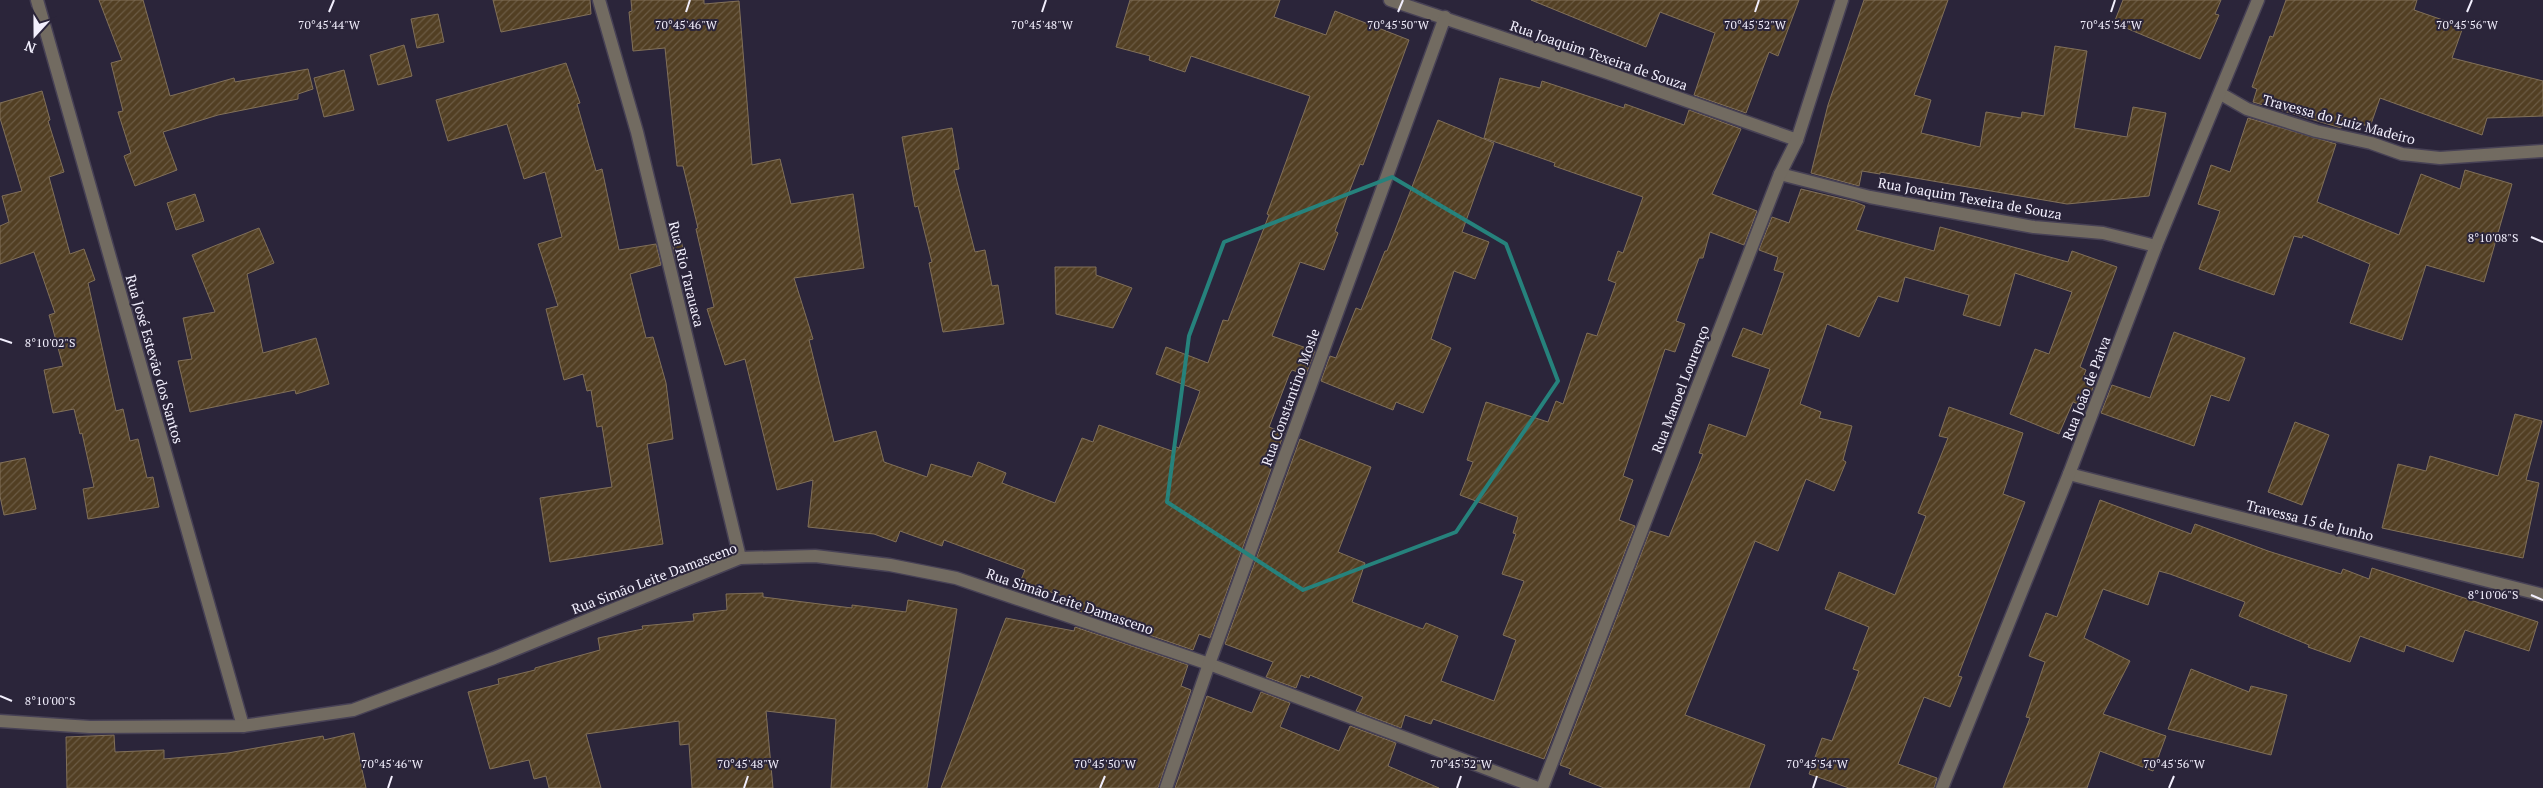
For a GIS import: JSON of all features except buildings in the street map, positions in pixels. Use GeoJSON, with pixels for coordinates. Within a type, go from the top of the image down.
{"type":"FeatureCollection","features":[{"type":"Feature","properties":{"kind":"street","name":"Rua José Estevão dos Santos"},"geometry":{"type":"LineString","coordinates":[[37,0],[244,726]]}},
{"type":"Feature","properties":{"kind":"street","name":"Rua Rio Tarauaca"},"geometry":{"type":"LineString","coordinates":[[598,0],[637,132],[740,558]]}},
{"type":"Feature","properties":{"kind":"street","name":"Rua Joaquim Texeira de Souza"},"geometry":{"type":"LineString","coordinates":[[1390,0],[1445,17],[1797,140]]}},
{"type":"Feature","properties":{"kind":"street","name":"Rua Manoel Lourenço"},"geometry":{"type":"LineString","coordinates":[[1542,788],[1780,174],[1797,140],[1842,0]]}},
{"type":"Feature","properties":{"kind":"street","name":"Rua João de Paiva"},"geometry":{"type":"LineString","coordinates":[[1942,788],[2069,474],[2156,246],[2221,94],[2258,0]]}},
{"type":"Feature","properties":{"kind":"street","name":"Rua Constantino Mosle"},"geometry":{"type":"LineString","coordinates":[[1166,788],[1209,664],[1445,17]]}},
{"type":"Feature","properties":{"kind":"street","name":"Travessa do Luiz Madeiro"},"geometry":{"type":"LineString","coordinates":[[2221,94],[2246,109],[2316,131],[2371,143],[2402,154],[2440,158],[2543,151]]}},
{"type":"Feature","properties":{"kind":"street","name":"Rua Joaquim Texeira de Souza"},"geometry":{"type":"LineString","coordinates":[[1780,174],[1898,202],[2034,226],[2103,233],[2156,246]]}},
{"type":"Feature","properties":{"kind":"street","name":"Travessa 15 de Junho"},"geometry":{"type":"LineString","coordinates":[[2069,474],[2543,595]]}},
{"type":"Feature","properties":{"kind":"street","name":"Rua Simão Leite Damasceno"},"geometry":{"type":"LineString","coordinates":[[0,721],[90,727],[244,726],[352,710],[494,658],[740,558],[815,556],[890,565],[956,578],[1209,664],[1538,788]]}},
{"type":"Feature","properties":{"kind":"highlighted area"},"geometry":{"type":"Polygon","coordinates":[[[1392,177],[1506,244],[1558,381],[1456,532],[1303,590],[1167,502],[1189,336],[1224,242],[1392,177]]]}}]}
